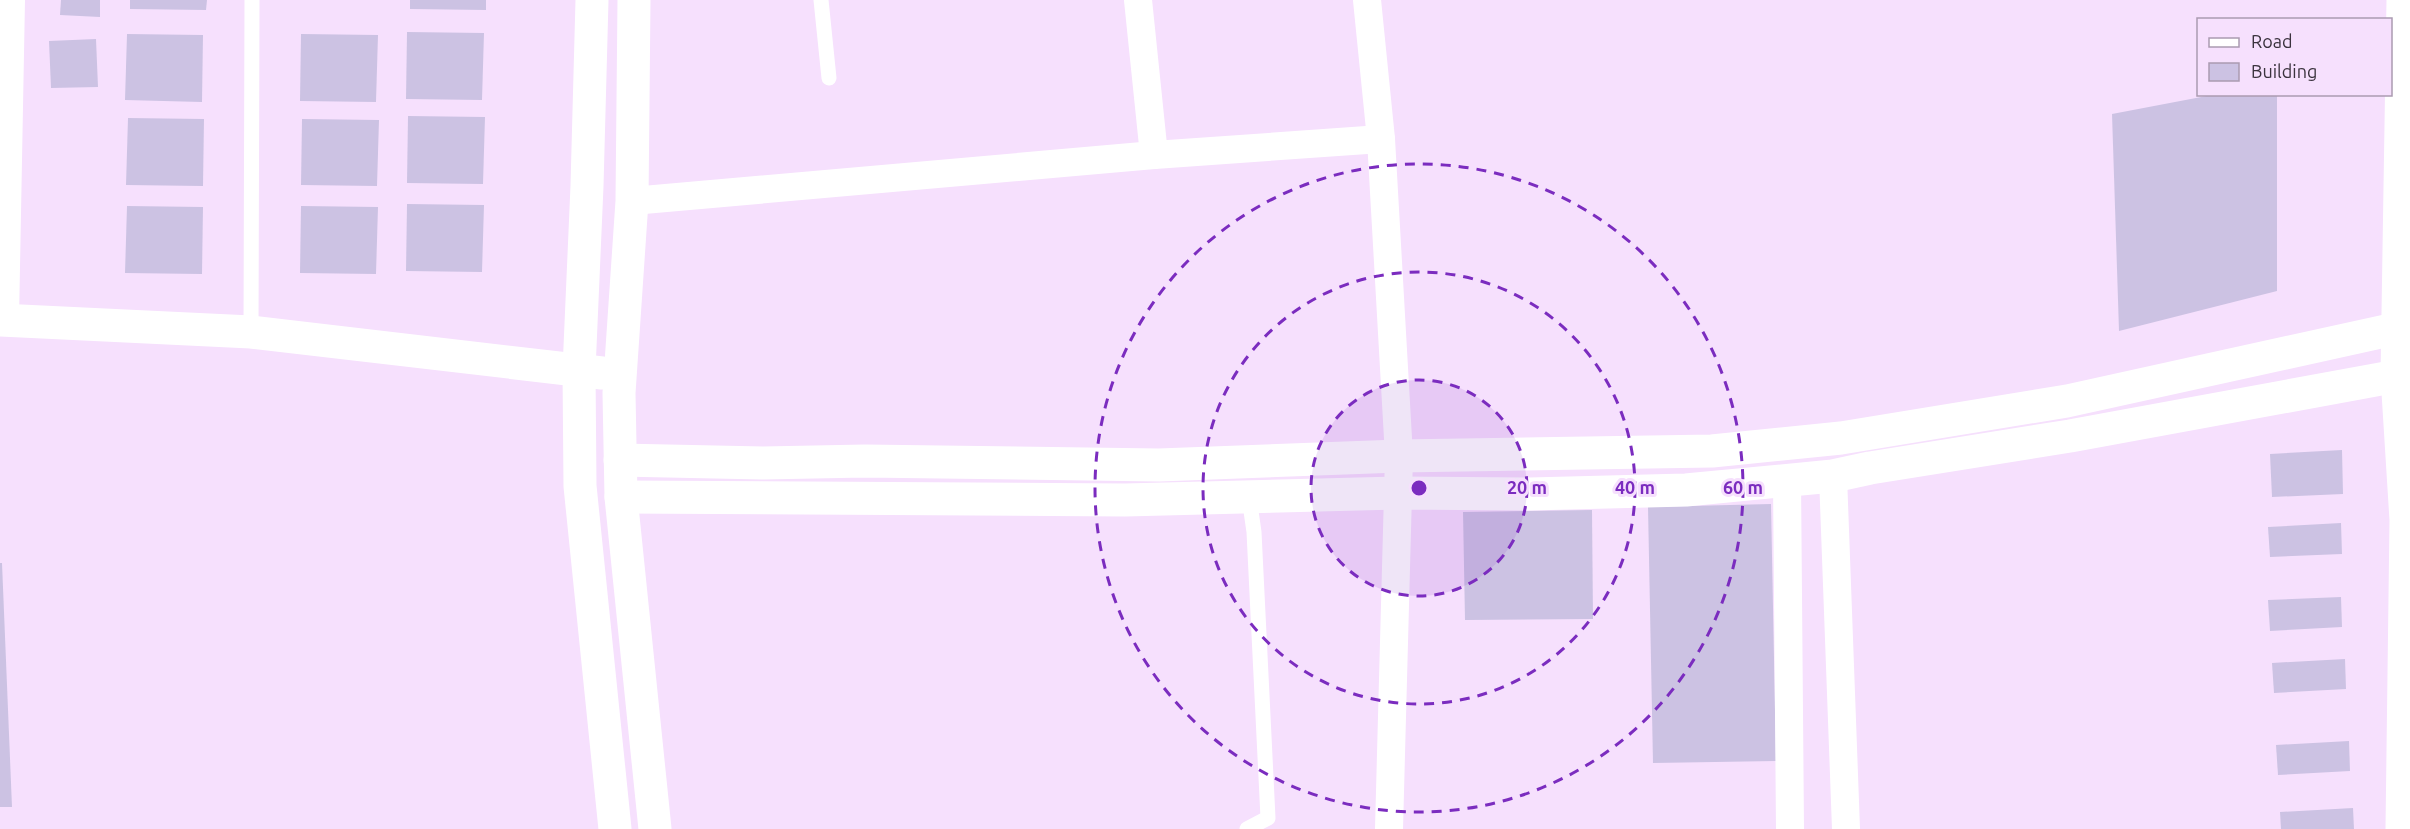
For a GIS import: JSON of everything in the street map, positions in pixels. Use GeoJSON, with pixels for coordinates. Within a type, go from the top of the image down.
{"type":"FeatureCollection","features":[{"type":"Feature","properties":{"kind":"street"},"geometry":{"type":"LineString","coordinates":[[11,0],[3,320],[251,332],[620,375]]}},
{"type":"Feature","properties":{"kind":"street"},"geometry":{"type":"LineString","coordinates":[[592,0],[579,370],[580,486],[615,829]]}},
{"type":"Feature","properties":{"kind":"street"},"geometry":{"type":"LineString","coordinates":[[634,0],[632,201],[620,375],[620,460],[621,497],[655,829]]}},
{"type":"Feature","properties":{"kind":"street"},"geometry":{"type":"LineString","coordinates":[[1138,0],[1154,155]]}},
{"type":"Feature","properties":{"kind":"street"},"geometry":{"type":"LineString","coordinates":[[1367,0],[1381,139],[1399,456],[1389,829]]}},
{"type":"Feature","properties":{"kind":"street"},"geometry":{"type":"LineString","coordinates":[[2402,829],[2406,520],[2397,376],[2403,0]]}},
{"type":"Feature","properties":{"kind":"street"},"geometry":{"type":"LineString","coordinates":[[632,201],[1154,155],[1381,139]]}},
{"type":"Feature","properties":{"kind":"street"},"geometry":{"type":"LineString","coordinates":[[620,460],[1158,465],[1399,456],[1712,451],[1841,438],[2067,400],[2399,328]]}},
{"type":"Feature","properties":{"kind":"street"},"geometry":{"type":"LineString","coordinates":[[621,497],[1113,500],[1398,493],[1530,494],[1674,490],[1833,476],[2070,436],[2397,376]]}},
{"type":"Feature","properties":{"kind":"street"},"geometry":{"type":"LineString","coordinates":[[2067,400],[2070,436]]}},
{"type":"Feature","properties":{"kind":"street"},"geometry":{"type":"LineString","coordinates":[[1833,476],[1846,829]]}},
{"type":"Feature","properties":{"kind":"street"},"geometry":{"type":"LineString","coordinates":[[1787,480],[1790,829]]}},
{"type":"Feature","properties":{"kind":"lane"},"geometry":{"type":"LineString","coordinates":[[251,332],[252,0]]}},
{"type":"Feature","properties":{"kind":"lane"},"geometry":{"type":"LineString","coordinates":[[821,0],[829,78]]}},
{"type":"Feature","properties":{"kind":"lane"},"geometry":{"type":"LineString","coordinates":[[1247,829],[1269,818],[1255,544],[1249,497]]}},
{"type":"Feature","properties":{"kind":"building"},"geometry":{"type":"Polygon","coordinates":[[[61,0],[100,0],[100,17],[60,15],[61,0]]]}},
{"type":"Feature","properties":{"kind":"building"},"geometry":{"type":"Polygon","coordinates":[[[130,0],[207,0],[206,10],[130,9],[130,0]]]}},
{"type":"Feature","properties":{"kind":"building"},"geometry":{"type":"Polygon","coordinates":[[[410,0],[486,0],[486,10],[410,9],[410,0]]]}},
{"type":"Feature","properties":{"kind":"building"},"geometry":{"type":"Polygon","coordinates":[[[407,32],[484,33],[482,100],[406,99],[407,32]]]}},
{"type":"Feature","properties":{"kind":"building"},"geometry":{"type":"Polygon","coordinates":[[[127,34],[203,35],[202,102],[125,100],[127,34]]]}},
{"type":"Feature","properties":{"kind":"building"},"geometry":{"type":"Polygon","coordinates":[[[301,34],[378,35],[376,102],[300,101],[301,34]]]}},
{"type":"Feature","properties":{"kind":"building"},"geometry":{"type":"Polygon","coordinates":[[[96,39],[98,87],[51,88],[49,41],[96,39]]]}},
{"type":"Feature","properties":{"kind":"building"},"geometry":{"type":"Polygon","coordinates":[[[2206,96],[2277,96],[2277,291],[2119,331],[2112,114],[2206,96]]]}},
{"type":"Feature","properties":{"kind":"building"},"geometry":{"type":"Polygon","coordinates":[[[408,116],[485,117],[483,184],[407,183],[408,116]]]}},
{"type":"Feature","properties":{"kind":"building"},"geometry":{"type":"Polygon","coordinates":[[[128,118],[204,119],[203,186],[126,185],[128,118]]]}},
{"type":"Feature","properties":{"kind":"building"},"geometry":{"type":"Polygon","coordinates":[[[302,119],[379,120],[377,186],[301,185],[302,119]]]}},
{"type":"Feature","properties":{"kind":"building"},"geometry":{"type":"Polygon","coordinates":[[[407,204],[484,205],[482,272],[406,271],[407,204]]]}},
{"type":"Feature","properties":{"kind":"building"},"geometry":{"type":"Polygon","coordinates":[[[127,206],[203,207],[202,274],[125,273],[127,206]]]}},
{"type":"Feature","properties":{"kind":"building"},"geometry":{"type":"Polygon","coordinates":[[[301,206],[378,207],[376,274],[300,273],[301,206]]]}},
{"type":"Feature","properties":{"kind":"building"},"geometry":{"type":"Polygon","coordinates":[[[2342,450],[2343,494],[2272,497],[2270,454],[2342,450]]]}},
{"type":"Feature","properties":{"kind":"building"},"geometry":{"type":"Polygon","coordinates":[[[1771,504],[1776,761],[1653,763],[1648,507],[1771,504]]]}},
{"type":"Feature","properties":{"kind":"building"},"geometry":{"type":"Polygon","coordinates":[[[1592,510],[1593,619],[1465,620],[1463,512],[1592,510]]]}},
{"type":"Feature","properties":{"kind":"building"},"geometry":{"type":"Polygon","coordinates":[[[2341,523],[2342,554],[2270,557],[2268,527],[2341,523]]]}},
{"type":"Feature","properties":{"kind":"building"},"geometry":{"type":"Polygon","coordinates":[[[0,563],[2,563],[12,807],[0,807],[0,563]]]}},
{"type":"Feature","properties":{"kind":"building"},"geometry":{"type":"Polygon","coordinates":[[[2341,597],[2342,627],[2270,631],[2268,600],[2341,597]]]}},
{"type":"Feature","properties":{"kind":"building"},"geometry":{"type":"Polygon","coordinates":[[[2345,659],[2346,689],[2274,693],[2272,663],[2345,659]]]}},
{"type":"Feature","properties":{"kind":"building"},"geometry":{"type":"Polygon","coordinates":[[[2349,741],[2350,771],[2278,775],[2276,745],[2349,741]]]}},
{"type":"Feature","properties":{"kind":"building"},"geometry":{"type":"Polygon","coordinates":[[[2353,808],[2354,829],[2281,829],[2280,812],[2353,808]]]}}]}
